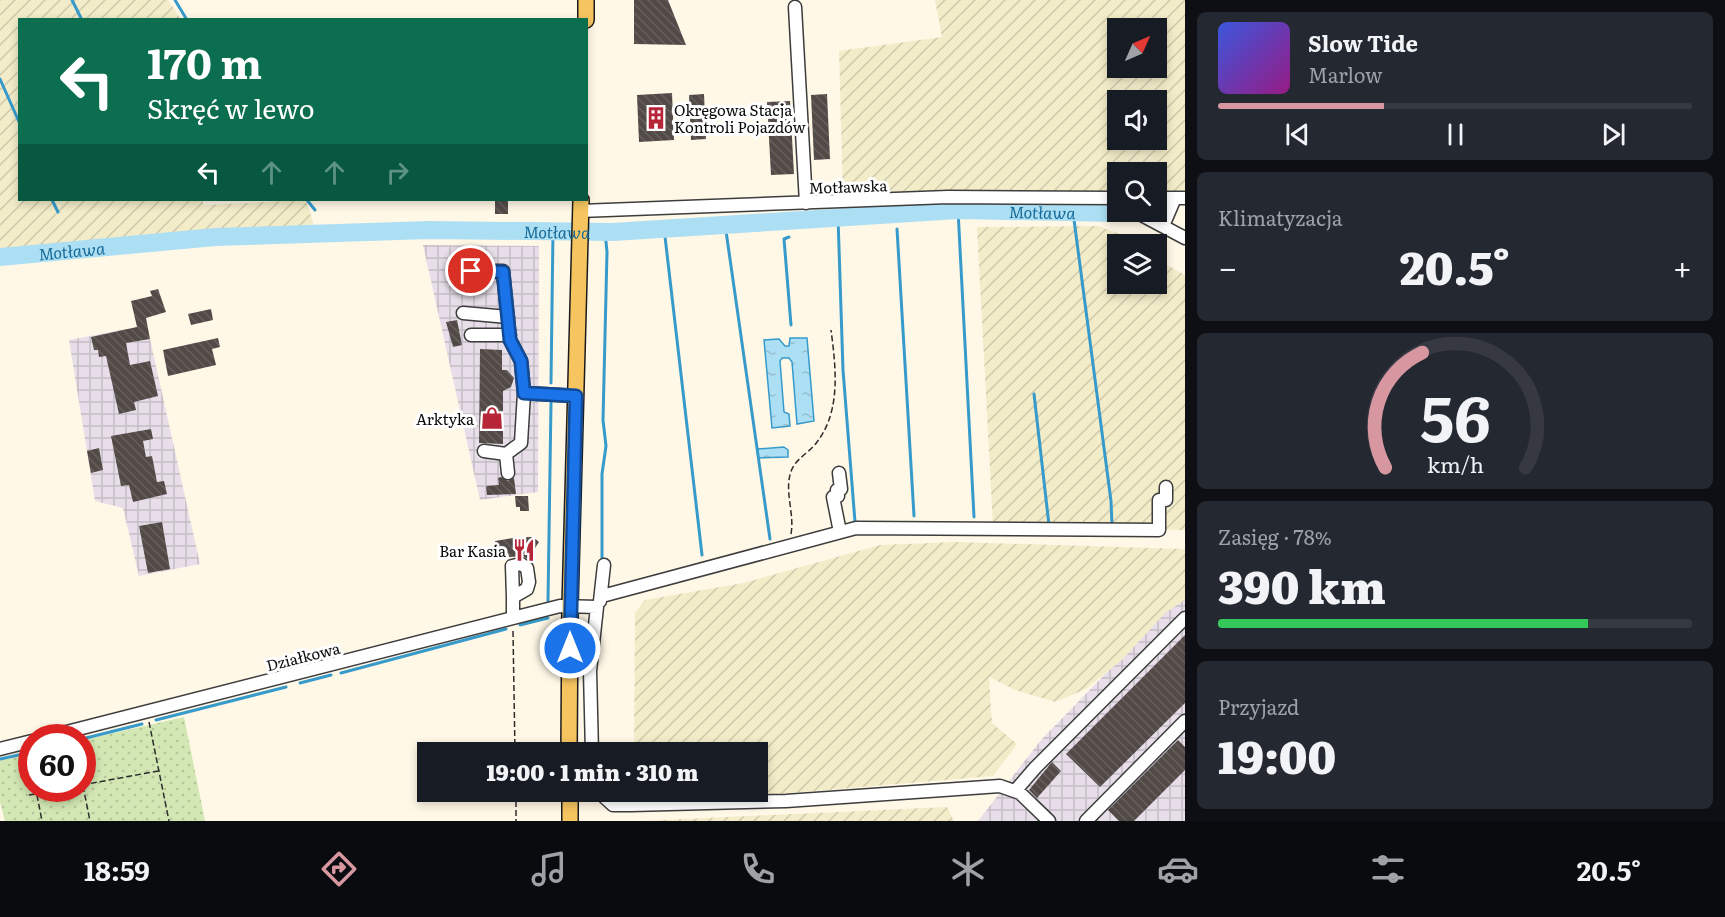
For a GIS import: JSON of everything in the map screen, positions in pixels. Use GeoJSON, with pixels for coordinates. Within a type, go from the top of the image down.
{"type":"FeatureCollection","features":[{"type":"Feature","properties":{"kind":"main road"},"geometry":{"type":"LineString","coordinates":[[586,0],[586,18]]}},
{"type":"Feature","properties":{"kind":"main road"},"geometry":{"type":"LineString","coordinates":[[569,742],[570,606],[581,210]]}},
{"type":"Feature","properties":{"kind":"main road"},"geometry":{"type":"LineString","coordinates":[[570,802],[570,821]]}},
{"type":"Feature","properties":{"kind":"street"},"geometry":{"type":"LineString","coordinates":[[795,7],[806,203]]}},
{"type":"Feature","properties":{"kind":"street","name":"Motławska"},"geometry":{"type":"LineString","coordinates":[[581,210],[948,196],[1107,199]]}},
{"type":"Feature","properties":{"kind":"street"},"geometry":{"type":"LineString","coordinates":[[1163,226],[1180,198]]}},
{"type":"Feature","properties":{"kind":"street"},"geometry":{"type":"LineString","coordinates":[[1155,222],[1185,238]]}},
{"type":"Feature","properties":{"kind":"street"},"geometry":{"type":"LineString","coordinates":[[471,271],[503,272],[510,335],[521,361],[524,393],[521,443],[506,454],[484,451]]}},
{"type":"Feature","properties":{"kind":"street"},"geometry":{"type":"LineString","coordinates":[[463,313],[508,316]]}},
{"type":"Feature","properties":{"kind":"street"},"geometry":{"type":"LineString","coordinates":[[471,335],[510,335]]}},
{"type":"Feature","properties":{"kind":"street"},"geometry":{"type":"LineString","coordinates":[[524,393],[576,396]]}},
{"type":"Feature","properties":{"kind":"street"},"geometry":{"type":"LineString","coordinates":[[506,454],[508,473]]}},
{"type":"Feature","properties":{"kind":"street"},"geometry":{"type":"LineString","coordinates":[[839,473],[841,489],[837,490],[838,496],[833,497],[840,532]]}},
{"type":"Feature","properties":{"kind":"street","name":"Działkowa"},"geometry":{"type":"LineString","coordinates":[[96,724],[560,606],[599,601],[856,528],[1159,530],[1159,500],[1166,500],[1166,487]]}},
{"type":"Feature","properties":{"kind":"street"},"geometry":{"type":"LineString","coordinates":[[592,742],[590,671],[604,565]]}},
{"type":"Feature","properties":{"kind":"street"},"geometry":{"type":"LineString","coordinates":[[513,597],[513,618]]}},
{"type":"Feature","properties":{"kind":"street"},"geometry":{"type":"LineString","coordinates":[[1016,790],[1035,768],[1185,618]]}},
{"type":"Feature","properties":{"kind":"street"},"geometry":{"type":"LineString","coordinates":[[1086,821],[1185,721]]}},
{"type":"Feature","properties":{"kind":"street"},"geometry":{"type":"LineString","coordinates":[[0,749],[18,744]]}},
{"type":"Feature","properties":{"kind":"street"},"geometry":{"type":"LineString","coordinates":[[768,802],[1000,786],[1016,790],[1049,821]]}},
{"type":"Feature","properties":{"kind":"street"},"geometry":{"type":"LineString","coordinates":[[610,802],[613,805],[631,806],[755,802]]}},
{"type":"Feature","properties":{"kind":"path"},"geometry":{"type":"LineString","coordinates":[[780,549],[791,534],[794,521],[790,492],[792,469],[816,444],[833,410],[834,374],[831,330]]}},
{"type":"Feature","properties":{"kind":"path"},"geometry":{"type":"LineString","coordinates":[[513,618],[515,742]]}},
{"type":"Feature","properties":{"kind":"path"},"geometry":{"type":"LineString","coordinates":[[150,724],[169,821]]}},
{"type":"Feature","properties":{"kind":"path"},"geometry":{"type":"LineString","coordinates":[[96,782],[159,771]]}},
{"type":"Feature","properties":{"kind":"path"},"geometry":{"type":"LineString","coordinates":[[38,802],[42,821]]}},
{"type":"Feature","properties":{"kind":"path"},"geometry":{"type":"LineString","coordinates":[[86,802],[90,821]]}},
{"type":"Feature","properties":{"kind":"path"},"geometry":{"type":"LineString","coordinates":[[516,802],[516,821]]}},
{"type":"Feature","properties":{"kind":"shaded area"},"geometry":{"type":"Polygon","coordinates":[[[0,0],[168,0],[180,18],[18,18],[18,201],[202,201],[204,205],[306,201],[313,222],[313,230],[135,239],[0,251],[0,0]]]}},
{"type":"Feature","properties":{"kind":"shaded area"},"geometry":{"type":"Polygon","coordinates":[[[935,0],[1185,0],[1185,196],[1167,196],[1167,162],[1107,162],[1107,196],[843,197],[839,51],[942,37],[935,0]]]}},
{"type":"Feature","properties":{"kind":"shaded area"},"geometry":{"type":"Polygon","coordinates":[[[1098,226],[1120,234],[1107,234],[1107,294],[1167,294],[1167,265],[1185,275],[1185,530],[993,526],[977,227],[1098,226]]]}},
{"type":"Feature","properties":{"kind":"shaded area"},"geometry":{"type":"Polygon","coordinates":[[[423,245],[539,246],[538,492],[480,500],[423,245]]]}},
{"type":"Feature","properties":{"kind":"shaded area"},"geometry":{"type":"Polygon","coordinates":[[[137,327],[140,341],[150,339],[200,564],[139,576],[123,508],[95,501],[69,340],[137,327]]]}},
{"type":"Feature","properties":{"kind":"shaded area"},"geometry":{"type":"Polygon","coordinates":[[[955,542],[1185,549],[1185,600],[1166,612],[1123,659],[1086,689],[1055,702],[1015,690],[989,677],[992,723],[1017,744],[993,776],[768,795],[768,742],[634,742],[635,613],[645,600],[743,583],[880,545],[955,542]]]}},
{"type":"Feature","properties":{"kind":"shaded area"},"geometry":{"type":"Polygon","coordinates":[[[1185,596],[1185,821],[978,821],[1041,740],[1177,600],[1185,596]]]}},
{"type":"Feature","properties":{"kind":"shaded area"},"geometry":{"type":"Polygon","coordinates":[[[643,802],[682,802],[646,805],[643,802]]]}},
{"type":"Feature","properties":{"kind":"shaded area"},"geometry":{"type":"Polygon","coordinates":[[[947,807],[954,821],[641,821],[947,807]]]}},
{"type":"Feature","properties":{"kind":"green space"},"geometry":{"type":"Polygon","coordinates":[[[184,717],[205,821],[5,821],[0,802],[0,759],[18,755],[18,802],[96,802],[96,737],[184,717]]]}},
{"type":"Feature","properties":{"kind":"water"},"geometry":{"type":"Polygon","coordinates":[[[790,338],[807,338],[814,421],[797,424],[792,362],[789,358],[782,358],[780,361],[784,412],[789,414],[790,426],[772,428],[764,340],[779,339],[785,346],[789,346],[790,338]]]}},
{"type":"Feature","properties":{"kind":"water"},"geometry":{"type":"Polygon","coordinates":[[[784,447],[788,450],[788,457],[758,458],[757,449],[784,447]]]}},
{"type":"Feature","properties":{"kind":"building"},"geometry":{"type":"Polygon","coordinates":[[[634,0],[668,0],[686,45],[634,44],[634,0]]]}},
{"type":"Feature","properties":{"kind":"building","name":"Okręgowa Stacja Kontroli Pojazdów"},"geometry":{"type":"Polygon","coordinates":[[[672,93],[674,140],[639,142],[637,95],[672,93]]]}},
{"type":"Feature","properties":{"kind":"building"},"geometry":{"type":"Polygon","coordinates":[[[704,94],[706,139],[691,140],[689,95],[704,94]]]}},
{"type":"Feature","properties":{"kind":"building"},"geometry":{"type":"Polygon","coordinates":[[[827,94],[830,159],[814,160],[811,95],[827,94]]]}},
{"type":"Feature","properties":{"kind":"building"},"geometry":{"type":"Polygon","coordinates":[[[790,101],[794,174],[771,175],[767,102],[790,101]]]}},
{"type":"Feature","properties":{"kind":"building"},"geometry":{"type":"Polygon","coordinates":[[[495,201],[508,201],[508,214],[495,214],[495,201]]]}},
{"type":"Feature","properties":{"kind":"building"},"geometry":{"type":"Polygon","coordinates":[[[158,289],[166,312],[146,318],[150,339],[126,343],[130,365],[150,361],[158,396],[134,402],[136,410],[119,414],[106,356],[99,357],[98,350],[94,350],[91,337],[137,327],[131,301],[152,296],[150,291],[158,289]]]}},
{"type":"Feature","properties":{"kind":"building"},"geometry":{"type":"Polygon","coordinates":[[[211,309],[213,320],[191,325],[188,314],[211,309]]]}},
{"type":"Feature","properties":{"kind":"building"},"geometry":{"type":"Polygon","coordinates":[[[457,320],[462,345],[453,347],[446,322],[457,320]]]}},
{"type":"Feature","properties":{"kind":"building"},"geometry":{"type":"Polygon","coordinates":[[[218,338],[220,347],[212,349],[216,365],[168,376],[163,350],[218,338]]]}},
{"type":"Feature","properties":{"kind":"building"},"geometry":{"type":"Polygon","coordinates":[[[480,349],[502,350],[502,370],[507,370],[514,378],[511,387],[503,391],[503,444],[479,443],[480,349]]]}},
{"type":"Feature","properties":{"kind":"building"},"geometry":{"type":"Polygon","coordinates":[[[151,429],[153,439],[143,441],[146,457],[152,456],[157,482],[164,481],[167,494],[133,502],[129,485],[121,486],[111,436],[151,429]]]}},
{"type":"Feature","properties":{"kind":"building"},"geometry":{"type":"Polygon","coordinates":[[[99,448],[103,470],[91,473],[87,451],[99,448]]]}},
{"type":"Feature","properties":{"kind":"building"},"geometry":{"type":"Polygon","coordinates":[[[501,477],[508,481],[514,478],[516,494],[487,495],[486,486],[499,485],[498,478],[501,477]]]}},
{"type":"Feature","properties":{"kind":"building"},"geometry":{"type":"Polygon","coordinates":[[[515,496],[528,496],[529,511],[520,511],[520,507],[516,507],[515,496]]]}},
{"type":"Feature","properties":{"kind":"building"},"geometry":{"type":"Polygon","coordinates":[[[162,522],[170,569],[148,573],[139,526],[162,522]]]}},
{"type":"Feature","properties":{"kind":"building"},"geometry":{"type":"Polygon","coordinates":[[[533,537],[539,542],[528,559],[522,556],[498,558],[495,541],[533,537]]]}},
{"type":"Feature","properties":{"kind":"building"},"geometry":{"type":"Polygon","coordinates":[[[1185,635],[1185,703],[1100,787],[1066,754],[1185,635]]]}},
{"type":"Feature","properties":{"kind":"building"},"geometry":{"type":"Polygon","coordinates":[[[1178,740],[1185,747],[1185,770],[1134,821],[1119,821],[1108,810],[1178,740]]]}},
{"type":"Feature","properties":{"kind":"building"},"geometry":{"type":"Polygon","coordinates":[[[1052,762],[1061,771],[1037,798],[1029,790],[1052,762]]]}},
{"type":"Feature","properties":{"kind":"waterway"},"geometry":{"type":"LineString","coordinates":[[72,0],[81,18]]}},
{"type":"Feature","properties":{"kind":"waterway"},"geometry":{"type":"LineString","coordinates":[[175,0],[186,18]]}},
{"type":"Feature","properties":{"kind":"waterway"},"geometry":{"type":"LineString","coordinates":[[0,79],[18,120]]}},
{"type":"Feature","properties":{"kind":"waterway"},"geometry":{"type":"LineString","coordinates":[[52,201],[58,212]]}},
{"type":"Feature","properties":{"kind":"waterway"},"geometry":{"type":"LineString","coordinates":[[308,201],[315,210]]}},
{"type":"Feature","properties":{"kind":"waterway"},"geometry":{"type":"LineString","coordinates":[[958,210],[974,517]]}},
{"type":"Feature","properties":{"kind":"waterway","name":"Motława"},"geometry":{"type":"LineString","coordinates":[[0,257],[215,237],[429,230],[613,232],[958,210],[1107,213]]}},
{"type":"Feature","properties":{"kind":"waterway"},"geometry":{"type":"LineString","coordinates":[[1073,212],[1111,501],[1112,525]]}},
{"type":"Feature","properties":{"kind":"waterway"},"geometry":{"type":"LineString","coordinates":[[838,217],[843,370],[855,522]]}},
{"type":"Feature","properties":{"kind":"waterway"},"geometry":{"type":"LineString","coordinates":[[725,224],[770,539]]}},
{"type":"Feature","properties":{"kind":"waterway"},"geometry":{"type":"LineString","coordinates":[[664,228],[702,555]]}},
{"type":"Feature","properties":{"kind":"waterway"},"geometry":{"type":"LineString","coordinates":[[897,229],[914,516]]}},
{"type":"Feature","properties":{"kind":"waterway"},"geometry":{"type":"LineString","coordinates":[[551,383],[553,232]]}},
{"type":"Feature","properties":{"kind":"waterway"},"geometry":{"type":"LineString","coordinates":[[602,560],[602,474],[606,446],[603,420],[607,252],[605,232]]}},
{"type":"Feature","properties":{"kind":"waterway"},"geometry":{"type":"LineString","coordinates":[[789,237],[784,239],[791,325]]}},
{"type":"Feature","properties":{"kind":"waterway"},"geometry":{"type":"LineString","coordinates":[[1034,394],[1049,525]]}},
{"type":"Feature","properties":{"kind":"waterway"},"geometry":{"type":"LineString","coordinates":[[548,601],[551,403]]}},
{"type":"Feature","properties":{"kind":"waterway"},"geometry":{"type":"LineString","coordinates":[[520,625],[548,618]]}},
{"type":"Feature","properties":{"kind":"waterway"},"geometry":{"type":"LineString","coordinates":[[341,673],[506,629]]}},
{"type":"Feature","properties":{"kind":"waterway"},"geometry":{"type":"LineString","coordinates":[[300,683],[331,675]]}},
{"type":"Feature","properties":{"kind":"waterway"},"geometry":{"type":"LineString","coordinates":[[156,720],[286,687]]}},
{"type":"Feature","properties":{"kind":"waterway"},"geometry":{"type":"LineString","coordinates":[[96,736],[142,724]]}},
{"type":"Feature","properties":{"kind":"waterway"},"geometry":{"type":"LineString","coordinates":[[0,759],[18,755]]}},
{"type":"Feature","properties":{"kind":"place","name":"Okręgowa Stacja Kontroli Pojazdów"},"geometry":{"type":"Point","coordinates":[656,118]}},
{"type":"Feature","properties":{"kind":"place","name":"Arktyka"},"geometry":{"type":"Point","coordinates":[492,418]}},
{"type":"Feature","properties":{"kind":"place","name":"Bar Kasia"},"geometry":{"type":"Point","coordinates":[524,550]}},
{"type":"Feature","properties":{"kind":"route"},"geometry":{"type":"LineString","coordinates":[[471,271],[503,272],[510,340],[521,361],[524,393],[576,396],[570,648]]}}]}
